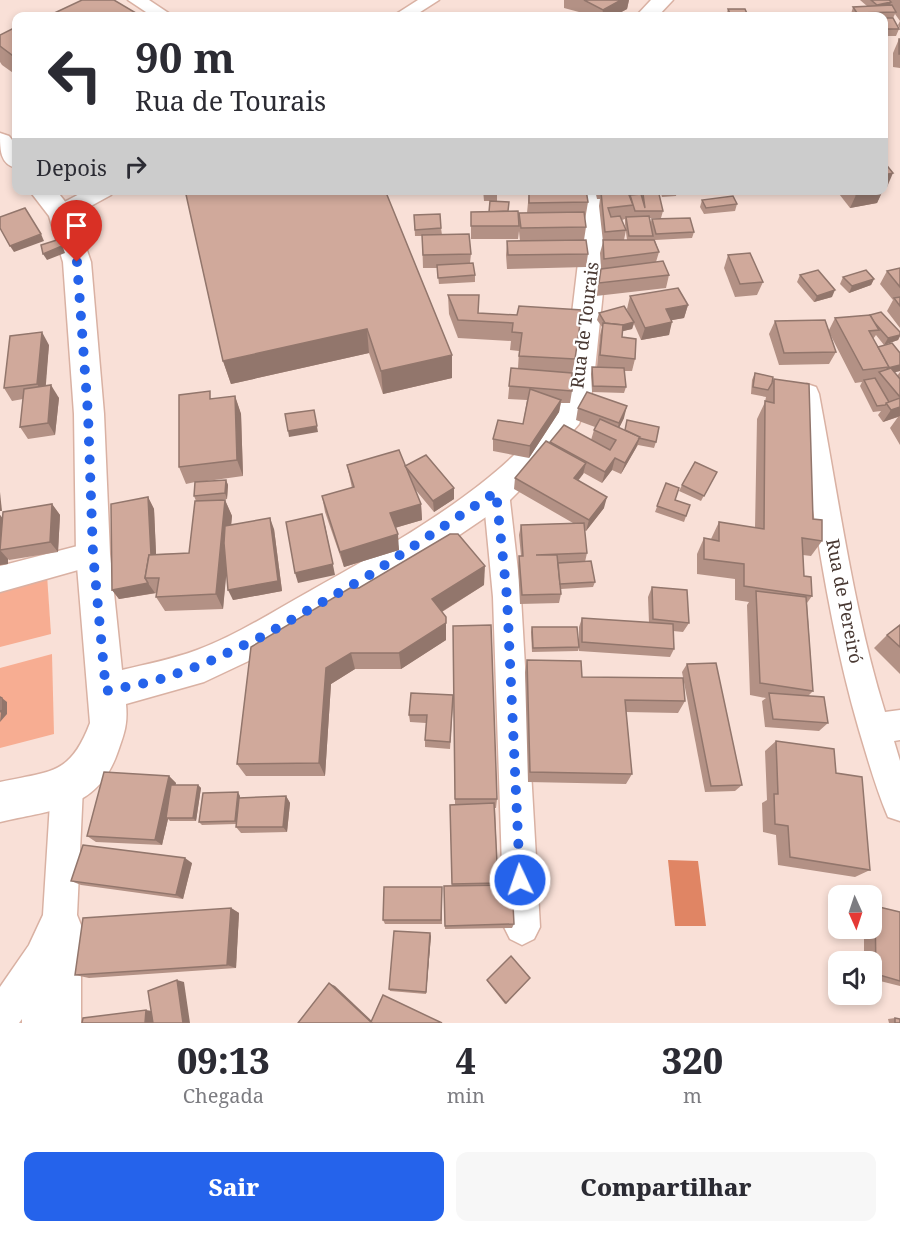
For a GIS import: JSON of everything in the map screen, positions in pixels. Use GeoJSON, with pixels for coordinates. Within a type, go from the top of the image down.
{"type":"FeatureCollection","features":[{"type":"Feature","properties":{"kind":"street"},"geometry":{"type":"LineString","coordinates":[[137,0],[157,12]]}},
{"type":"Feature","properties":{"kind":"street"},"geometry":{"type":"LineString","coordinates":[[409,12],[430,0]]}},
{"type":"Feature","properties":{"kind":"street"},"geometry":{"type":"LineString","coordinates":[[650,12],[663,0]]}},
{"type":"Feature","properties":{"kind":"street"},"geometry":{"type":"LineString","coordinates":[[0,141],[12,155]]}},
{"type":"Feature","properties":{"kind":"street"},"geometry":{"type":"LineString","coordinates":[[0,802],[68,787],[83,775],[96,758],[105,740],[109,723],[93,554],[88,414],[77,262],[61,213],[45,195]]}},
{"type":"Feature","properties":{"kind":"street"},"geometry":{"type":"LineString","coordinates":[[61,213],[95,195]]}},
{"type":"Feature","properties":{"kind":"street","name":"Rua de Tourais"},"geometry":{"type":"LineString","coordinates":[[106,691],[155,681],[204,664],[263,636],[359,582],[496,492],[545,443],[568,415],[579,389],[592,263],[590,195]]}},
{"type":"Feature","properties":{"kind":"street","name":"Rua de Pereiró"},"geometry":{"type":"LineString","coordinates":[[807,394],[839,581],[862,688],[888,727],[900,805]]}},
{"type":"Feature","properties":{"kind":"street"},"geometry":{"type":"LineString","coordinates":[[496,492],[507,597],[522,927]]}},
{"type":"Feature","properties":{"kind":"street"},"geometry":{"type":"LineString","coordinates":[[0,579],[93,554]]}},
{"type":"Feature","properties":{"kind":"street"},"geometry":{"type":"LineString","coordinates":[[0,1019],[42,958],[60,916],[68,787]]}},
{"type":"Feature","properties":{"kind":"street"},"geometry":{"type":"LineString","coordinates":[[60,916],[64,925],[63,1023]]}},
{"type":"Feature","properties":{"kind":"street"},"geometry":{"type":"LineString","coordinates":[[40,1023],[42,958]]}},
{"type":"Feature","properties":{"kind":"shaded area"},"geometry":{"type":"Polygon","coordinates":[[[47,575],[51,634],[0,647],[0,588],[47,575]]]}},
{"type":"Feature","properties":{"kind":"shaded area"},"geometry":{"type":"Polygon","coordinates":[[[52,654],[54,734],[0,748],[0,668],[52,654]]]}},
{"type":"Feature","properties":{"kind":"shaded area"},"geometry":{"type":"Polygon","coordinates":[[[668,860],[698,861],[706,926],[675,926],[668,860]]]}},
{"type":"Feature","properties":{"kind":"building"},"geometry":{"type":"Polygon","coordinates":[[[82,0],[114,0],[134,12],[56,12],[82,0]]]}},
{"type":"Feature","properties":{"kind":"building"},"geometry":{"type":"Polygon","coordinates":[[[584,0],[621,0],[603,10],[584,0]]]}},
{"type":"Feature","properties":{"kind":"building"},"geometry":{"type":"Polygon","coordinates":[[[871,0],[889,0],[891,2],[877,5],[871,0]]]}},
{"type":"Feature","properties":{"kind":"building"},"geometry":{"type":"Polygon","coordinates":[[[892,5],[896,12],[856,12],[853,7],[892,5]]]}},
{"type":"Feature","properties":{"kind":"building"},"geometry":{"type":"Polygon","coordinates":[[[728,9],[745,9],[746,12],[729,12],[728,9]]]}},
{"type":"Feature","properties":{"kind":"building"},"geometry":{"type":"Polygon","coordinates":[[[888,18],[893,18],[899,29],[888,29],[888,18]]]}},
{"type":"Feature","properties":{"kind":"building"},"geometry":{"type":"Polygon","coordinates":[[[12,29],[12,55],[0,46],[0,35],[12,29]]]}},
{"type":"Feature","properties":{"kind":"building"},"geometry":{"type":"Polygon","coordinates":[[[186,195],[387,195],[452,355],[381,371],[367,329],[223,361],[186,195]]]}},
{"type":"Feature","properties":{"kind":"building"},"geometry":{"type":"Polygon","coordinates":[[[529,195],[587,195],[588,202],[529,203],[529,195]]]}},
{"type":"Feature","properties":{"kind":"building"},"geometry":{"type":"Polygon","coordinates":[[[601,195],[629,195],[633,205],[608,208],[611,217],[620,216],[626,230],[605,232],[601,195]]]}},
{"type":"Feature","properties":{"kind":"building"},"geometry":{"type":"Polygon","coordinates":[[[630,195],[641,195],[645,208],[643,195],[659,195],[663,211],[635,211],[630,195]]]}},
{"type":"Feature","properties":{"kind":"building"},"geometry":{"type":"Polygon","coordinates":[[[733,196],[737,204],[706,208],[702,200],[733,196]]]}},
{"type":"Feature","properties":{"kind":"building"},"geometry":{"type":"Polygon","coordinates":[[[490,201],[509,202],[508,211],[489,212],[490,201]]]}},
{"type":"Feature","properties":{"kind":"building"},"geometry":{"type":"Polygon","coordinates":[[[25,208],[41,234],[10,246],[0,228],[0,217],[25,208]]]}},
{"type":"Feature","properties":{"kind":"building"},"geometry":{"type":"Polygon","coordinates":[[[518,211],[519,226],[471,226],[471,212],[518,211]]]}},
{"type":"Feature","properties":{"kind":"building"},"geometry":{"type":"Polygon","coordinates":[[[584,212],[586,227],[521,228],[519,213],[584,212]]]}},
{"type":"Feature","properties":{"kind":"building"},"geometry":{"type":"Polygon","coordinates":[[[440,214],[441,228],[415,230],[414,215],[440,214]]]}},
{"type":"Feature","properties":{"kind":"building"},"geometry":{"type":"Polygon","coordinates":[[[649,216],[653,236],[629,236],[626,217],[649,216]]]}},
{"type":"Feature","properties":{"kind":"building"},"geometry":{"type":"Polygon","coordinates":[[[690,218],[694,232],[656,234],[652,219],[690,218]]]}},
{"type":"Feature","properties":{"kind":"building"},"geometry":{"type":"Polygon","coordinates":[[[469,234],[471,254],[423,255],[422,235],[469,234]]]}},
{"type":"Feature","properties":{"kind":"building"},"geometry":{"type":"Polygon","coordinates":[[[60,239],[62,246],[43,254],[41,245],[60,239]]]}},
{"type":"Feature","properties":{"kind":"building"},"geometry":{"type":"Polygon","coordinates":[[[586,240],[588,254],[508,255],[507,241],[586,240]]]}},
{"type":"Feature","properties":{"kind":"building"},"geometry":{"type":"Polygon","coordinates":[[[603,240],[654,240],[659,252],[604,259],[603,240]]]}},
{"type":"Feature","properties":{"kind":"building"},"geometry":{"type":"Polygon","coordinates":[[[750,253],[763,282],[740,284],[728,255],[750,253]]]}},
{"type":"Feature","properties":{"kind":"building"},"geometry":{"type":"Polygon","coordinates":[[[663,261],[669,275],[599,283],[601,269],[663,261]]]}},
{"type":"Feature","properties":{"kind":"building"},"geometry":{"type":"Polygon","coordinates":[[[473,263],[475,275],[438,278],[437,265],[473,263]]]}},
{"type":"Feature","properties":{"kind":"building"},"geometry":{"type":"Polygon","coordinates":[[[900,268],[900,287],[887,271],[900,268]]]}},
{"type":"Feature","properties":{"kind":"building"},"geometry":{"type":"Polygon","coordinates":[[[818,270],[835,290],[817,296],[800,275],[818,270]]]}},
{"type":"Feature","properties":{"kind":"building"},"geometry":{"type":"Polygon","coordinates":[[[866,270],[874,279],[852,286],[843,277],[866,270]]]}},
{"type":"Feature","properties":{"kind":"building"},"geometry":{"type":"Polygon","coordinates":[[[678,288],[688,305],[666,309],[672,322],[645,328],[630,296],[678,288]]]}},
{"type":"Feature","properties":{"kind":"building"},"geometry":{"type":"Polygon","coordinates":[[[448,295],[479,295],[478,313],[517,315],[519,306],[582,310],[575,359],[519,356],[522,333],[512,332],[513,323],[458,320],[448,295]]]}},
{"type":"Feature","properties":{"kind":"building"},"geometry":{"type":"Polygon","coordinates":[[[900,297],[900,306],[894,298],[900,297]]]}},
{"type":"Feature","properties":{"kind":"building"},"geometry":{"type":"Polygon","coordinates":[[[624,306],[634,322],[623,325],[605,323],[599,313],[624,306]]]}},
{"type":"Feature","properties":{"kind":"building"},"geometry":{"type":"Polygon","coordinates":[[[881,312],[900,332],[900,335],[888,338],[874,322],[870,315],[881,312]]]}},
{"type":"Feature","properties":{"kind":"building"},"geometry":{"type":"Polygon","coordinates":[[[870,315],[879,330],[869,331],[889,367],[863,370],[835,318],[870,315]]]}},
{"type":"Feature","properties":{"kind":"building"},"geometry":{"type":"Polygon","coordinates":[[[825,320],[836,352],[784,353],[775,321],[825,320]]]}},
{"type":"Feature","properties":{"kind":"building"},"geometry":{"type":"Polygon","coordinates":[[[603,323],[623,325],[622,337],[636,339],[635,359],[600,355],[603,323]]]}},
{"type":"Feature","properties":{"kind":"building"},"geometry":{"type":"Polygon","coordinates":[[[42,332],[37,384],[4,388],[10,336],[42,332]]]}},
{"type":"Feature","properties":{"kind":"building"},"geometry":{"type":"Polygon","coordinates":[[[892,343],[900,353],[900,365],[888,368],[878,347],[892,343]]]}},
{"type":"Feature","properties":{"kind":"building"},"geometry":{"type":"Polygon","coordinates":[[[592,367],[624,368],[626,387],[593,386],[592,367]]]}},
{"type":"Feature","properties":{"kind":"building"},"geometry":{"type":"Polygon","coordinates":[[[511,368],[572,373],[572,391],[509,386],[511,368]]]}},
{"type":"Feature","properties":{"kind":"building"},"geometry":{"type":"Polygon","coordinates":[[[891,368],[900,379],[900,397],[879,372],[891,368]]]}},
{"type":"Feature","properties":{"kind":"building"},"geometry":{"type":"Polygon","coordinates":[[[755,373],[773,377],[768,390],[753,387],[755,373]]]}},
{"type":"Feature","properties":{"kind":"building"},"geometry":{"type":"Polygon","coordinates":[[[875,378],[889,402],[885,405],[877,406],[864,380],[875,378]]]}},
{"type":"Feature","properties":{"kind":"building"},"geometry":{"type":"Polygon","coordinates":[[[774,379],[809,384],[813,519],[822,520],[822,541],[802,538],[804,576],[811,577],[812,596],[744,586],[744,564],[704,559],[704,538],[719,541],[719,522],[764,529],[765,401],[774,403],[774,379]]]}},
{"type":"Feature","properties":{"kind":"building"},"geometry":{"type":"Polygon","coordinates":[[[51,385],[48,423],[20,427],[24,389],[51,385]]]}},
{"type":"Feature","properties":{"kind":"building"},"geometry":{"type":"Polygon","coordinates":[[[530,389],[561,400],[530,446],[493,439],[498,420],[523,424],[530,389]]]}},
{"type":"Feature","properties":{"kind":"building"},"geometry":{"type":"Polygon","coordinates":[[[210,391],[210,399],[235,396],[237,460],[179,467],[179,395],[210,391]]]}},
{"type":"Feature","properties":{"kind":"building"},"geometry":{"type":"Polygon","coordinates":[[[587,392],[627,406],[619,423],[578,408],[587,392]]]}},
{"type":"Feature","properties":{"kind":"building"},"geometry":{"type":"Polygon","coordinates":[[[900,398],[900,407],[891,410],[886,403],[900,398]]]}},
{"type":"Feature","properties":{"kind":"building"},"geometry":{"type":"Polygon","coordinates":[[[314,410],[317,426],[288,431],[285,414],[314,410]]]}},
{"type":"Feature","properties":{"kind":"building"},"geometry":{"type":"Polygon","coordinates":[[[600,419],[640,437],[625,463],[615,458],[605,472],[550,442],[564,425],[610,450],[616,440],[594,430],[600,419]]]}},
{"type":"Feature","properties":{"kind":"building"},"geometry":{"type":"Polygon","coordinates":[[[627,420],[659,427],[656,442],[639,438],[625,430],[627,420]]]}},
{"type":"Feature","properties":{"kind":"building"},"geometry":{"type":"Polygon","coordinates":[[[546,441],[586,463],[574,478],[607,497],[589,520],[515,478],[546,441]]]}},
{"type":"Feature","properties":{"kind":"building"},"geometry":{"type":"Polygon","coordinates":[[[399,450],[421,504],[390,513],[398,534],[340,552],[322,496],[354,487],[347,465],[399,450]]]}},
{"type":"Feature","properties":{"kind":"building"},"geometry":{"type":"Polygon","coordinates":[[[426,455],[454,488],[433,501],[405,466],[426,455]]]}},
{"type":"Feature","properties":{"kind":"building"},"geometry":{"type":"Polygon","coordinates":[[[695,462],[717,472],[704,496],[682,485],[695,462]]]}},
{"type":"Feature","properties":{"kind":"building"},"geometry":{"type":"Polygon","coordinates":[[[226,480],[225,493],[194,496],[195,482],[226,480]]]}},
{"type":"Feature","properties":{"kind":"building"},"geometry":{"type":"Polygon","coordinates":[[[666,483],[679,488],[675,500],[690,505],[686,516],[657,506],[666,483]]]}},
{"type":"Feature","properties":{"kind":"building"},"geometry":{"type":"Polygon","coordinates":[[[148,497],[151,555],[149,555],[145,578],[148,583],[112,590],[111,504],[148,497]]]}},
{"type":"Feature","properties":{"kind":"building"},"geometry":{"type":"Polygon","coordinates":[[[225,500],[216,594],[156,597],[159,578],[145,578],[149,555],[189,553],[195,501],[225,500]]]}},
{"type":"Feature","properties":{"kind":"building"},"geometry":{"type":"Polygon","coordinates":[[[52,504],[50,542],[0,550],[3,512],[52,504]]]}},
{"type":"Feature","properties":{"kind":"building"},"geometry":{"type":"Polygon","coordinates":[[[322,514],[333,564],[295,573],[286,522],[322,514]]]}},
{"type":"Feature","properties":{"kind":"building"},"geometry":{"type":"Polygon","coordinates":[[[270,518],[278,581],[228,590],[225,526],[270,518]]]}},
{"type":"Feature","properties":{"kind":"building"},"geometry":{"type":"Polygon","coordinates":[[[584,523],[587,553],[536,555],[557,555],[561,594],[522,595],[519,556],[523,556],[521,525],[584,523]]]}},
{"type":"Feature","properties":{"kind":"building"},"geometry":{"type":"Polygon","coordinates":[[[450,534],[458,534],[485,566],[432,599],[446,617],[446,623],[399,653],[351,653],[326,668],[319,763],[237,764],[251,647],[350,588],[359,588],[450,534]]]}},
{"type":"Feature","properties":{"kind":"building"},"geometry":{"type":"Polygon","coordinates":[[[591,561],[595,582],[560,584],[558,563],[591,561]]]}},
{"type":"Feature","properties":{"kind":"building"},"geometry":{"type":"Polygon","coordinates":[[[652,587],[687,590],[689,623],[653,619],[652,587]]]}},
{"type":"Feature","properties":{"kind":"building"},"geometry":{"type":"Polygon","coordinates":[[[756,591],[806,597],[813,691],[760,683],[756,591]]]}},
{"type":"Feature","properties":{"kind":"building"},"geometry":{"type":"Polygon","coordinates":[[[582,618],[673,624],[674,649],[582,642],[582,618]]]}},
{"type":"Feature","properties":{"kind":"building"},"geometry":{"type":"Polygon","coordinates":[[[491,625],[497,799],[455,799],[453,626],[491,625]]]}},
{"type":"Feature","properties":{"kind":"building"},"geometry":{"type":"Polygon","coordinates":[[[900,625],[900,647],[887,635],[900,625]]]}},
{"type":"Feature","properties":{"kind":"building"},"geometry":{"type":"Polygon","coordinates":[[[532,627],[577,627],[579,647],[533,648],[532,627]]]}},
{"type":"Feature","properties":{"kind":"building"},"geometry":{"type":"Polygon","coordinates":[[[527,660],[581,661],[582,677],[683,678],[685,701],[625,700],[632,774],[530,772],[527,660]]]}},
{"type":"Feature","properties":{"kind":"building"},"geometry":{"type":"Polygon","coordinates":[[[716,663],[742,785],[711,786],[687,664],[716,663]]]}},
{"type":"Feature","properties":{"kind":"building"},"geometry":{"type":"Polygon","coordinates":[[[411,693],[453,695],[450,742],[425,740],[427,715],[409,715],[411,693]]]}},
{"type":"Feature","properties":{"kind":"building"},"geometry":{"type":"Polygon","coordinates":[[[769,693],[824,697],[828,723],[773,719],[769,693]]]}},
{"type":"Feature","properties":{"kind":"building"},"geometry":{"type":"Polygon","coordinates":[[[0,697],[2,698],[2,710],[0,712],[0,697]]]}},
{"type":"Feature","properties":{"kind":"building"},"geometry":{"type":"Polygon","coordinates":[[[776,741],[834,749],[836,773],[862,777],[870,870],[790,857],[788,826],[775,824],[774,794],[778,794],[776,741]]]}},
{"type":"Feature","properties":{"kind":"building"},"geometry":{"type":"Polygon","coordinates":[[[104,772],[169,776],[155,840],[87,836],[104,772]]]}},
{"type":"Feature","properties":{"kind":"building"},"geometry":{"type":"Polygon","coordinates":[[[171,785],[198,785],[193,818],[166,818],[171,785]]]}},
{"type":"Feature","properties":{"kind":"building"},"geometry":{"type":"Polygon","coordinates":[[[238,792],[235,821],[199,822],[203,793],[238,792]]]}},
{"type":"Feature","properties":{"kind":"building"},"geometry":{"type":"Polygon","coordinates":[[[286,796],[283,827],[236,827],[239,798],[286,796]]]}},
{"type":"Feature","properties":{"kind":"building"},"geometry":{"type":"Polygon","coordinates":[[[494,803],[498,883],[452,884],[450,805],[494,803]]]}},
{"type":"Feature","properties":{"kind":"building"},"geometry":{"type":"Polygon","coordinates":[[[83,845],[185,858],[176,895],[71,881],[83,845]]]}},
{"type":"Feature","properties":{"kind":"building"},"geometry":{"type":"Polygon","coordinates":[[[512,885],[514,924],[445,926],[444,886],[512,885]]]}},
{"type":"Feature","properties":{"kind":"building"},"geometry":{"type":"Polygon","coordinates":[[[384,887],[442,887],[441,920],[383,920],[384,887]]]}},
{"type":"Feature","properties":{"kind":"building"},"geometry":{"type":"Polygon","coordinates":[[[231,908],[227,965],[75,975],[83,918],[231,908]]]}},
{"type":"Feature","properties":{"kind":"building"},"geometry":{"type":"Polygon","coordinates":[[[882,908],[900,912],[900,981],[882,976],[882,951],[876,951],[875,939],[882,939],[882,908]]]}},
{"type":"Feature","properties":{"kind":"building"},"geometry":{"type":"Polygon","coordinates":[[[394,931],[430,933],[426,992],[389,989],[394,931]]]}},
{"type":"Feature","properties":{"kind":"building"},"geometry":{"type":"Polygon","coordinates":[[[511,956],[530,978],[506,1003],[487,980],[511,956]]]}},
{"type":"Feature","properties":{"kind":"building"},"geometry":{"type":"Polygon","coordinates":[[[177,980],[183,1023],[153,1023],[148,991],[177,980]]]}},
{"type":"Feature","properties":{"kind":"building"},"geometry":{"type":"Polygon","coordinates":[[[329,983],[372,1023],[298,1023],[329,983]]]}},
{"type":"Feature","properties":{"kind":"building"},"geometry":{"type":"Polygon","coordinates":[[[383,995],[442,1023],[373,1023],[371,1022],[383,995]]]}},
{"type":"Feature","properties":{"kind":"building"},"geometry":{"type":"Polygon","coordinates":[[[146,1010],[145,1023],[82,1023],[83,1018],[146,1010]]]}},
{"type":"Feature","properties":{"kind":"route"},"geometry":{"type":"LineString","coordinates":[[77,262],[88,414],[93,554],[106,691],[155,681],[204,664],[263,636],[387,565],[496,492],[507,597],[520,880]]}}]}
